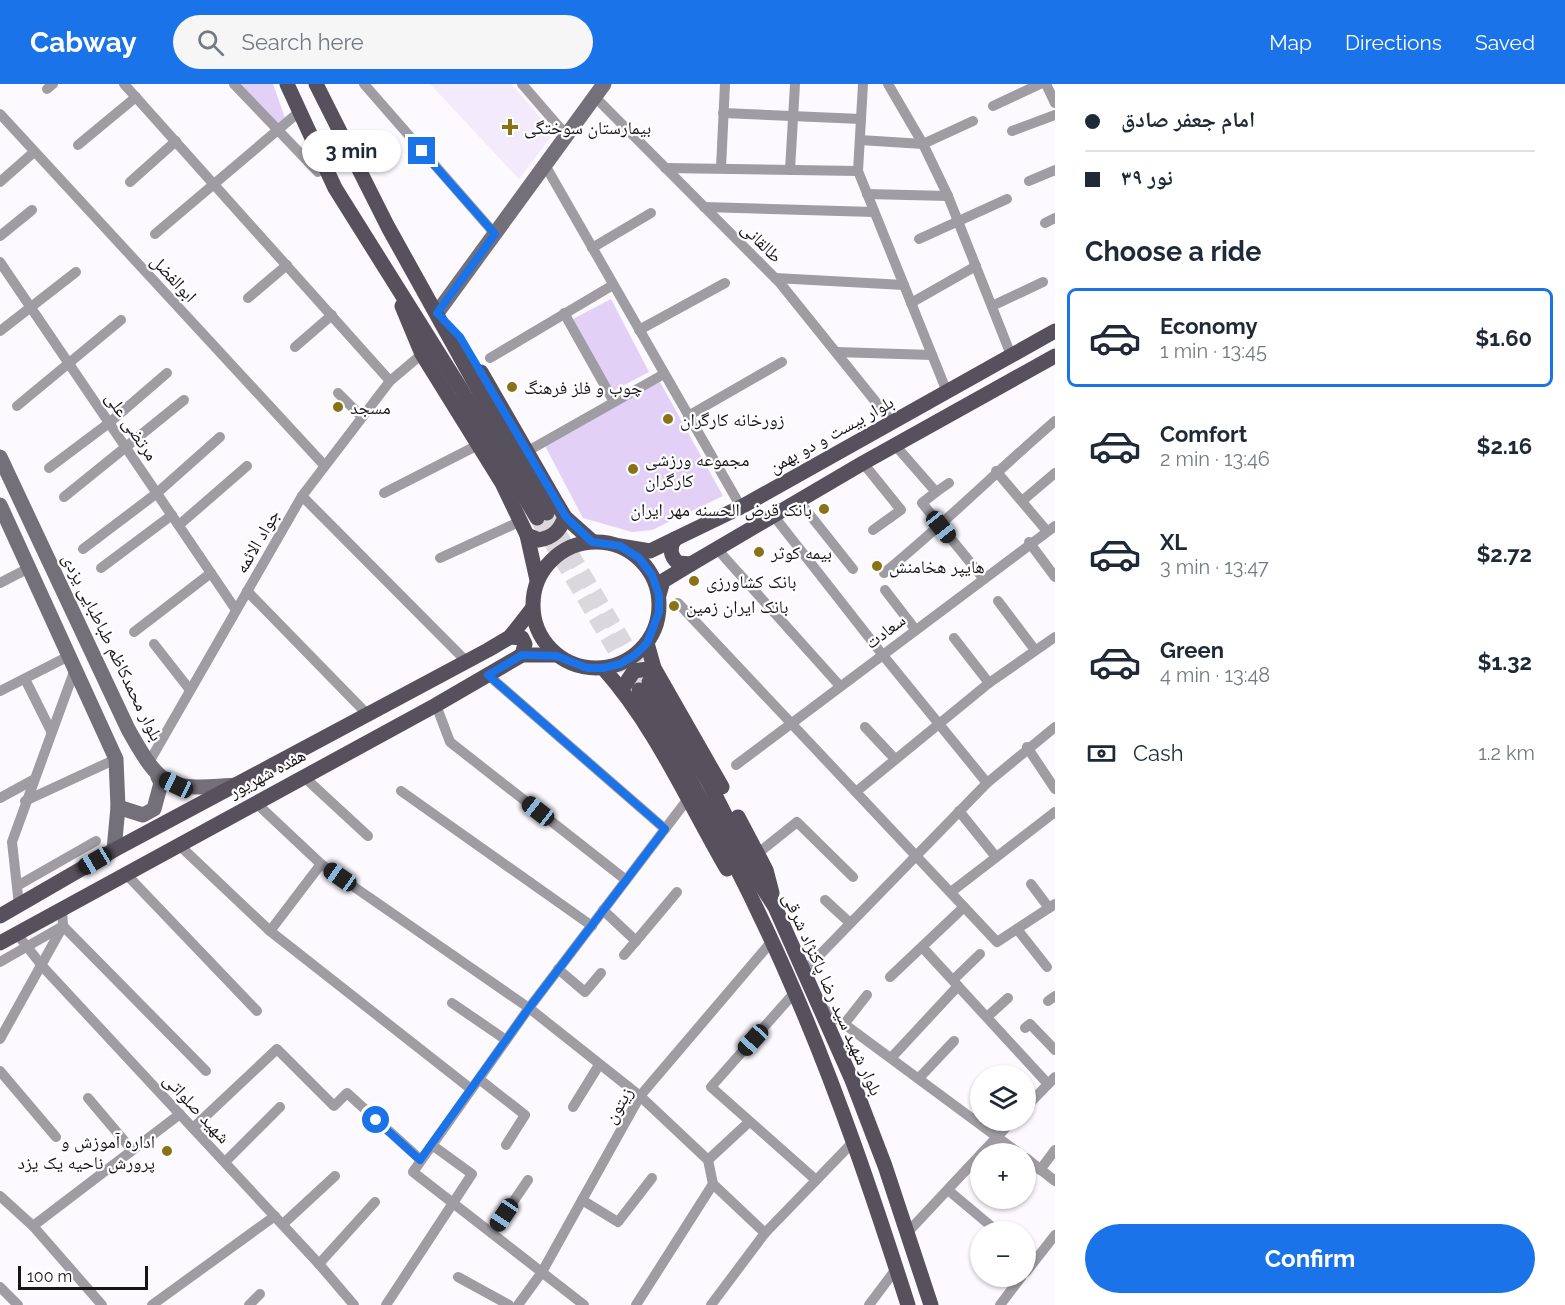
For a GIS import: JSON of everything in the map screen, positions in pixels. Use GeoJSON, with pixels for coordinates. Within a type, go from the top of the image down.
{"type":"FeatureCollection","features":[{"type":"Feature","properties":{"kind":"main road"},"geometry":{"type":"LineString","coordinates":[[287,84],[335,188],[542,515],[437,313],[351,158],[316,84]]}},
{"type":"Feature","properties":{"kind":"main road"},"geometry":{"type":"LineString","coordinates":[[437,313],[600,90]]}},
{"type":"Feature","properties":{"kind":"main road"},"geometry":{"type":"LineString","coordinates":[[400,294],[404,316],[422,354],[502,483],[524,528],[537,580]]}},
{"type":"Feature","properties":{"kind":"main road"},"geometry":{"type":"LineString","coordinates":[[437,313],[460,337],[566,517],[592,542]]}},
{"type":"Feature","properties":{"kind":"main road","name":"بلوار بیست و دو بهمن"},"geometry":{"type":"LineString","coordinates":[[620,546],[650,551],[741,507],[1055,331]]}},
{"type":"Feature","properties":{"kind":"main road"},"geometry":{"type":"LineString","coordinates":[[647,680],[647,643],[659,612],[659,595],[663,581],[798,500],[1055,356]]}},
{"type":"Feature","properties":{"kind":"main road"},"geometry":{"type":"LineString","coordinates":[[989,368],[999,387]]}},
{"type":"Feature","properties":{"kind":"main road","name":"بلوار محمدکاظم طباطبایی یزدی"},"geometry":{"type":"LineString","coordinates":[[0,457],[128,729],[158,777]]}},
{"type":"Feature","properties":{"kind":"main road"},"geometry":{"type":"LineString","coordinates":[[0,505],[116,759],[118,807],[114,850]]}},
{"type":"Feature","properties":{"kind":"main road"},"geometry":{"type":"LineString","coordinates":[[524,528],[539,540],[553,535],[561,527],[566,517]]}},
{"type":"Feature","properties":{"kind":"main road"},"geometry":{"type":"LineString","coordinates":[[675,539],[671,546],[672,556],[678,563],[691,564]]}},
{"type":"Feature","properties":{"kind":"main road"},"geometry":{"type":"LineString","coordinates":[[557,656],[544,643],[536,627],[532,609],[537,580],[546,565],[559,553],[575,545],[592,542],[620,546],[639,558],[652,575],[659,595]]}},
{"type":"Feature","properties":{"kind":"main road","name":"هفده شهریور"},"geometry":{"type":"LineString","coordinates":[[0,916],[114,850],[369,716],[510,637],[532,609]]}},
{"type":"Feature","properties":{"kind":"main road"},"geometry":{"type":"LineString","coordinates":[[510,637],[516,636],[525,644],[522,655],[557,656],[587,668],[603,668],[628,659],[647,643]]}},
{"type":"Feature","properties":{"kind":"main road","name":"هفده شهریور"},"geometry":{"type":"LineString","coordinates":[[0,943],[436,705],[522,655]]}},
{"type":"Feature","properties":{"kind":"main road"},"geometry":{"type":"LineString","coordinates":[[603,668],[622,689],[734,880],[759,916]]}},
{"type":"Feature","properties":{"kind":"main road"},"geometry":{"type":"LineString","coordinates":[[622,689],[634,671],[647,680],[707,756],[766,870],[776,910]]}},
{"type":"Feature","properties":{"kind":"main road","name":"بلوار شهید سید رضا پاکنژاد شرقی"},"geometry":{"type":"LineString","coordinates":[[647,680],[709,783],[759,882],[776,910],[804,971],[854,1084],[931,1305]]}},
{"type":"Feature","properties":{"kind":"main road","name":"بلوار شهید سید رضا پاکنژاد شرقی"},"geometry":{"type":"LineString","coordinates":[[647,680],[696,788],[795,992],[854,1142],[908,1305]]}},
{"type":"Feature","properties":{"kind":"main road"},"geometry":{"type":"LineString","coordinates":[[118,807],[143,815],[154,809],[160,790],[158,777]]}},
{"type":"Feature","properties":{"kind":"main road"},"geometry":{"type":"LineString","coordinates":[[158,777],[176,785],[202,788],[240,785]]}},
{"type":"Feature","properties":{"kind":"street"},"geometry":{"type":"LineString","coordinates":[[124,84],[390,381]]}},
{"type":"Feature","properties":{"kind":"street"},"geometry":{"type":"LineString","coordinates":[[234,84],[318,172]]}},
{"type":"Feature","properties":{"kind":"street"},"geometry":{"type":"LineString","coordinates":[[364,84],[495,234]]}},
{"type":"Feature","properties":{"kind":"street"},"geometry":{"type":"LineString","coordinates":[[522,84],[567,136]]}},
{"type":"Feature","properties":{"kind":"street"},"geometry":{"type":"LineString","coordinates":[[721,168],[725,84]]}},
{"type":"Feature","properties":{"kind":"street"},"geometry":{"type":"LineString","coordinates":[[790,170],[795,84]]}},
{"type":"Feature","properties":{"kind":"street"},"geometry":{"type":"LineString","coordinates":[[863,84],[858,171],[947,392]]}},
{"type":"Feature","properties":{"kind":"street"},"geometry":{"type":"LineString","coordinates":[[888,84],[923,144],[948,196],[1011,356]]}},
{"type":"Feature","properties":{"kind":"street"},"geometry":{"type":"LineString","coordinates":[[993,106],[1040,84]]}},
{"type":"Feature","properties":{"kind":"street"},"geometry":{"type":"LineString","coordinates":[[1046,84],[1055,103]]}},
{"type":"Feature","properties":{"kind":"street","name":"طالقانی"},"geometry":{"type":"LineString","coordinates":[[600,90],[665,168],[775,278],[892,422]]}},
{"type":"Feature","properties":{"kind":"street"},"geometry":{"type":"LineString","coordinates":[[78,145],[136,97]]}},
{"type":"Feature","properties":{"kind":"street"},"geometry":{"type":"LineString","coordinates":[[155,234],[299,112]]}},
{"type":"Feature","properties":{"kind":"street"},"geometry":{"type":"LineString","coordinates":[[723,113],[861,119]]}},
{"type":"Feature","properties":{"kind":"street","name":"ابوالفضل"},"geometry":{"type":"LineString","coordinates":[[0,114],[324,465]]}},
{"type":"Feature","properties":{"kind":"street"},"geometry":{"type":"LineString","coordinates":[[1012,131],[1055,115]]}},
{"type":"Feature","properties":{"kind":"street"},"geometry":{"type":"LineString","coordinates":[[860,140],[923,144],[973,121]]}},
{"type":"Feature","properties":{"kind":"street"},"geometry":{"type":"LineString","coordinates":[[130,182],[176,141]]}},
{"type":"Feature","properties":{"kind":"street"},"geometry":{"type":"LineString","coordinates":[[0,182],[34,152]]}},
{"type":"Feature","properties":{"kind":"street"},"geometry":{"type":"LineString","coordinates":[[545,165],[741,507]]}},
{"type":"Feature","properties":{"kind":"street"},"geometry":{"type":"LineString","coordinates":[[665,168],[858,171]]}},
{"type":"Feature","properties":{"kind":"street"},"geometry":{"type":"LineString","coordinates":[[1029,181],[1055,170]]}},
{"type":"Feature","properties":{"kind":"street"},"geometry":{"type":"LineString","coordinates":[[867,194],[948,196]]}},
{"type":"Feature","properties":{"kind":"street"},"geometry":{"type":"LineString","coordinates":[[919,238],[959,223],[1007,199]]}},
{"type":"Feature","properties":{"kind":"street"},"geometry":{"type":"LineString","coordinates":[[704,207],[874,212]]}},
{"type":"Feature","properties":{"kind":"street"},"geometry":{"type":"LineString","coordinates":[[0,236],[32,210]]}},
{"type":"Feature","properties":{"kind":"street"},"geometry":{"type":"LineString","coordinates":[[592,248],[651,213]]}},
{"type":"Feature","properties":{"kind":"street","name":"مرتضی علی"},"geometry":{"type":"LineString","coordinates":[[0,262],[236,610]]}},
{"type":"Feature","properties":{"kind":"street"},"geometry":{"type":"LineString","coordinates":[[248,298],[287,265]]}},
{"type":"Feature","properties":{"kind":"street"},"geometry":{"type":"LineString","coordinates":[[911,303],[976,266]]}},
{"type":"Feature","properties":{"kind":"street"},"geometry":{"type":"LineString","coordinates":[[0,331],[76,272]]}},
{"type":"Feature","properties":{"kind":"street"},"geometry":{"type":"LineString","coordinates":[[775,278],[904,285]]}},
{"type":"Feature","properties":{"kind":"street"},"geometry":{"type":"LineString","coordinates":[[992,306],[1043,282]]}},
{"type":"Feature","properties":{"kind":"street"},"geometry":{"type":"LineString","coordinates":[[639,330],[725,283]]}},
{"type":"Feature","properties":{"kind":"street"},"geometry":{"type":"LineString","coordinates":[[490,358],[613,285]]}},
{"type":"Feature","properties":{"kind":"street"},"geometry":{"type":"LineString","coordinates":[[564,313],[614,402]]}},
{"type":"Feature","properties":{"kind":"street"},"geometry":{"type":"LineString","coordinates":[[295,347],[332,315]]}},
{"type":"Feature","properties":{"kind":"street"},"geometry":{"type":"LineString","coordinates":[[17,406],[120,321]]}},
{"type":"Feature","properties":{"kind":"street"},"geometry":{"type":"LineString","coordinates":[[836,352],[932,355]]}},
{"type":"Feature","properties":{"kind":"street","name":"جواد الائمه"},"geometry":{"type":"LineString","coordinates":[[148,764],[302,496],[390,381],[422,354]]}},
{"type":"Feature","properties":{"kind":"street"},"geometry":{"type":"LineString","coordinates":[[688,416],[782,362]]}},
{"type":"Feature","properties":{"kind":"street"},"geometry":{"type":"LineString","coordinates":[[49,468],[109,423],[167,373]]}},
{"type":"Feature","properties":{"kind":"street"},"geometry":{"type":"LineString","coordinates":[[526,452],[664,374]]}},
{"type":"Feature","properties":{"kind":"street"},"geometry":{"type":"LineString","coordinates":[[338,393],[362,417]]}},
{"type":"Feature","properties":{"kind":"street"},"geometry":{"type":"LineString","coordinates":[[64,497],[184,400]]}},
{"type":"Feature","properties":{"kind":"street"},"geometry":{"type":"LineString","coordinates":[[884,573],[941,527],[996,471],[1055,421]]}},
{"type":"Feature","properties":{"kind":"street"},"geometry":{"type":"LineString","coordinates":[[83,549],[157,493],[220,437]]}},
{"type":"Feature","properties":{"kind":"street"},"geometry":{"type":"LineString","coordinates":[[384,493],[478,445]]}},
{"type":"Feature","properties":{"kind":"street"},"geometry":{"type":"LineString","coordinates":[[895,445],[936,492]]}},
{"type":"Feature","properties":{"kind":"street"},"geometry":{"type":"LineString","coordinates":[[863,463],[901,510],[873,530]]}},
{"type":"Feature","properties":{"kind":"street"},"geometry":{"type":"LineString","coordinates":[[179,525],[248,466]]}},
{"type":"Feature","properties":{"kind":"street"},"geometry":{"type":"LineString","coordinates":[[996,471],[1022,501],[1051,528]]}},
{"type":"Feature","properties":{"kind":"street"},"geometry":{"type":"LineString","coordinates":[[1022,501],[1055,473]]}},
{"type":"Feature","properties":{"kind":"street"},"geometry":{"type":"LineString","coordinates":[[949,483],[922,503],[982,578]]}},
{"type":"Feature","properties":{"kind":"street"},"geometry":{"type":"LineString","coordinates":[[302,496],[466,662]]}},
{"type":"Feature","properties":{"kind":"street"},"geometry":{"type":"LineString","coordinates":[[798,500],[854,569]]}},
{"type":"Feature","properties":{"kind":"street"},"geometry":{"type":"LineString","coordinates":[[100,568],[172,515]]}},
{"type":"Feature","properties":{"kind":"street"},"geometry":{"type":"LineString","coordinates":[[773,515],[987,783]]}},
{"type":"Feature","properties":{"kind":"street"},"geometry":{"type":"LineString","coordinates":[[440,558],[524,528]]}},
{"type":"Feature","properties":{"kind":"street","name":"سعادت"},"geometry":{"type":"LineString","coordinates":[[736,765],[1029,542],[1051,528]]}},
{"type":"Feature","properties":{"kind":"street"},"geometry":{"type":"LineString","coordinates":[[1029,542],[1055,576]]}},
{"type":"Feature","properties":{"kind":"street"},"geometry":{"type":"LineString","coordinates":[[717,549],[840,686]]}},
{"type":"Feature","properties":{"kind":"street"},"geometry":{"type":"LineString","coordinates":[[0,583],[28,568]]}},
{"type":"Feature","properties":{"kind":"street"},"geometry":{"type":"LineString","coordinates":[[135,632],[211,573]]}},
{"type":"Feature","properties":{"kind":"street"},"geometry":{"type":"LineString","coordinates":[[885,590],[915,629]]}},
{"type":"Feature","properties":{"kind":"street"},"geometry":{"type":"LineString","coordinates":[[247,591],[369,716]]}},
{"type":"Feature","properties":{"kind":"street"},"geometry":{"type":"LineString","coordinates":[[998,601],[1035,650]]}},
{"type":"Feature","properties":{"kind":"street"},"geometry":{"type":"LineString","coordinates":[[678,603],[793,722],[998,942],[1052,906],[1030,884]]}},
{"type":"Feature","properties":{"kind":"street"},"geometry":{"type":"LineString","coordinates":[[857,791],[989,683],[1055,637]]}},
{"type":"Feature","properties":{"kind":"street"},"geometry":{"type":"LineString","coordinates":[[954,638],[989,683]]}},
{"type":"Feature","properties":{"kind":"street"},"geometry":{"type":"LineString","coordinates":[[154,644],[190,690]]}},
{"type":"Feature","properties":{"kind":"street"},"geometry":{"type":"LineString","coordinates":[[0,691],[25,679],[72,663]]}},
{"type":"Feature","properties":{"kind":"street"},"geometry":{"type":"LineString","coordinates":[[19,905],[12,842],[72,663]]}},
{"type":"Feature","properties":{"kind":"street"},"geometry":{"type":"LineString","coordinates":[[488,675],[665,829]]}},
{"type":"Feature","properties":{"kind":"street"},"geometry":{"type":"LineString","coordinates":[[25,679],[51,731]]}},
{"type":"Feature","properties":{"kind":"street"},"geometry":{"type":"LineString","coordinates":[[436,705],[450,742],[626,880]]}},
{"type":"Feature","properties":{"kind":"street"},"geometry":{"type":"LineString","coordinates":[[865,727],[894,759]]}},
{"type":"Feature","properties":{"kind":"street"},"geometry":{"type":"LineString","coordinates":[[804,971],[987,783],[1055,727]]}},
{"type":"Feature","properties":{"kind":"street"},"geometry":{"type":"LineString","coordinates":[[1028,747],[1055,789]]}},
{"type":"Feature","properties":{"kind":"street"},"geometry":{"type":"LineString","coordinates":[[26,801],[116,759]]}},
{"type":"Feature","properties":{"kind":"street"},"geometry":{"type":"LineString","coordinates":[[303,776],[368,836]]}},
{"type":"Feature","properties":{"kind":"street"},"geometry":{"type":"LineString","coordinates":[[0,798],[33,780]]}},
{"type":"Feature","properties":{"kind":"street"},"geometry":{"type":"LineString","coordinates":[[401,791],[592,926]]}},
{"type":"Feature","properties":{"kind":"street"},"geometry":{"type":"LineString","coordinates":[[584,1305],[413,1172],[529,1008],[687,800]]}},
{"type":"Feature","properties":{"kind":"street"},"geometry":{"type":"LineString","coordinates":[[255,802],[321,864],[529,1008],[640,1096],[708,1160],[713,1184],[765,1233]]}},
{"type":"Feature","properties":{"kind":"street"},"geometry":{"type":"LineString","coordinates":[[959,811],[996,857]]}},
{"type":"Feature","properties":{"kind":"street"},"geometry":{"type":"LineString","coordinates":[[951,892],[1055,813]]}},
{"type":"Feature","properties":{"kind":"street"},"geometry":{"type":"LineString","coordinates":[[757,854],[797,822],[854,877]]}},
{"type":"Feature","properties":{"kind":"street"},"geometry":{"type":"LineString","coordinates":[[17,886],[96,842]]}},
{"type":"Feature","properties":{"kind":"street"},"geometry":{"type":"LineString","coordinates":[[178,844],[270,931],[471,1089]]}},
{"type":"Feature","properties":{"kind":"street"},"geometry":{"type":"LineString","coordinates":[[270,931],[321,864]]}},
{"type":"Feature","properties":{"kind":"street"},"geometry":{"type":"LineString","coordinates":[[125,873],[257,1011]]}},
{"type":"Feature","properties":{"kind":"street"},"geometry":{"type":"LineString","coordinates":[[624,955],[677,892]]}},
{"type":"Feature","properties":{"kind":"street"},"geometry":{"type":"LineString","coordinates":[[825,900],[850,923]]}},
{"type":"Feature","properties":{"kind":"street"},"geometry":{"type":"LineString","coordinates":[[890,976],[923,948],[964,907]]}},
{"type":"Feature","properties":{"kind":"street"},"geometry":{"type":"LineString","coordinates":[[0,1039],[43,967],[63,926],[62,908]]}},
{"type":"Feature","properties":{"kind":"street"},"geometry":{"type":"LineString","coordinates":[[603,910],[636,941]]}},
{"type":"Feature","properties":{"kind":"street"},"geometry":{"type":"LineString","coordinates":[[0,962],[63,926]]}},
{"type":"Feature","properties":{"kind":"street"},"geometry":{"type":"LineString","coordinates":[[63,926],[206,1071]]}},
{"type":"Feature","properties":{"kind":"street"},"geometry":{"type":"LineString","coordinates":[[1017,929],[1047,967]]}},
{"type":"Feature","properties":{"kind":"street","name":"شهید صلواتی"},"geometry":{"type":"LineString","coordinates":[[17,934],[43,967],[283,1224],[354,1305]]}},
{"type":"Feature","properties":{"kind":"street","name":"زیتون"},"geometry":{"type":"LineString","coordinates":[[518,1305],[542,1272],[640,1096],[772,941]]}},
{"type":"Feature","properties":{"kind":"street"},"geometry":{"type":"LineString","coordinates":[[923,948],[987,1017],[1052,1081],[1036,1097]]}},
{"type":"Feature","properties":{"kind":"street"},"geometry":{"type":"LineString","coordinates":[[892,1057],[980,954]]}},
{"type":"Feature","properties":{"kind":"street"},"geometry":{"type":"LineString","coordinates":[[558,969],[585,992],[601,973]]}},
{"type":"Feature","properties":{"kind":"street"},"geometry":{"type":"LineString","coordinates":[[795,992],[711,1087],[816,1180]]}},
{"type":"Feature","properties":{"kind":"street"},"geometry":{"type":"LineString","coordinates":[[845,1023],[867,995]]}},
{"type":"Feature","properties":{"kind":"street"},"geometry":{"type":"LineString","coordinates":[[987,1017],[1008,998]]}},
{"type":"Feature","properties":{"kind":"street"},"geometry":{"type":"LineString","coordinates":[[452,1003],[506,1040]]}},
{"type":"Feature","properties":{"kind":"street"},"geometry":{"type":"LineString","coordinates":[[818,1004],[1007,1143]]}},
{"type":"Feature","properties":{"kind":"street"},"geometry":{"type":"LineString","coordinates":[[1025,1028],[1030,1024],[1055,1050]]}},
{"type":"Feature","properties":{"kind":"street"},"geometry":{"type":"LineString","coordinates":[[920,1077],[954,1041]]}},
{"type":"Feature","properties":{"kind":"street"},"geometry":{"type":"LineString","coordinates":[[193,1128],[277,1049],[334,1106],[347,1093],[420,1160]]}},
{"type":"Feature","properties":{"kind":"street"},"geometry":{"type":"LineString","coordinates":[[573,1107],[599,1065]]}},
{"type":"Feature","properties":{"kind":"street"},"geometry":{"type":"LineString","coordinates":[[0,1071],[56,1137]]}},
{"type":"Feature","properties":{"kind":"street"},"geometry":{"type":"LineString","coordinates":[[478,1079],[525,1115],[506,1145]]}},
{"type":"Feature","properties":{"kind":"street"},"geometry":{"type":"LineString","coordinates":[[88,1098],[132,1150]]}},
{"type":"Feature","properties":{"kind":"street"},"geometry":{"type":"LineString","coordinates":[[225,1162],[280,1107]]}},
{"type":"Feature","properties":{"kind":"street"},"geometry":{"type":"LineString","coordinates":[[33,1226],[180,1114]]}},
{"type":"Feature","properties":{"kind":"street"},"geometry":{"type":"LineString","coordinates":[[708,1160],[749,1122]]}},
{"type":"Feature","properties":{"kind":"street"},"geometry":{"type":"LineString","coordinates":[[991,1143],[1002,1131]]}},
{"type":"Feature","properties":{"kind":"street"},"geometry":{"type":"LineString","coordinates":[[711,1305],[765,1233],[854,1142]]}},
{"type":"Feature","properties":{"kind":"street"},"geometry":{"type":"LineString","coordinates":[[386,1305],[472,1173],[432,1144]]}},
{"type":"Feature","properties":{"kind":"street"},"geometry":{"type":"LineString","coordinates":[[1040,1170],[1055,1150]]}},
{"type":"Feature","properties":{"kind":"street"},"geometry":{"type":"LineString","coordinates":[[907,1233],[970,1166]]}},
{"type":"Feature","properties":{"kind":"street"},"geometry":{"type":"LineString","coordinates":[[1036,1167],[1055,1181]]}},
{"type":"Feature","properties":{"kind":"street"},"geometry":{"type":"LineString","coordinates":[[283,1224],[335,1176]]}},
{"type":"Feature","properties":{"kind":"street"},"geometry":{"type":"LineString","coordinates":[[582,1200],[618,1222],[652,1178]]}},
{"type":"Feature","properties":{"kind":"street"},"geometry":{"type":"LineString","coordinates":[[492,1233],[528,1180]]}},
{"type":"Feature","properties":{"kind":"street"},"geometry":{"type":"LineString","coordinates":[[636,1305],[713,1184]]}},
{"type":"Feature","properties":{"kind":"street"},"geometry":{"type":"LineString","coordinates":[[948,1190],[985,1221]]}},
{"type":"Feature","properties":{"kind":"street"},"geometry":{"type":"LineString","coordinates":[[0,1196],[33,1226],[102,1305]]}},
{"type":"Feature","properties":{"kind":"street"},"geometry":{"type":"LineString","coordinates":[[319,1264],[375,1202]]}},
{"type":"Feature","properties":{"kind":"street"},"geometry":{"type":"LineString","coordinates":[[152,1305],[275,1216]]}},
{"type":"Feature","properties":{"kind":"street"},"geometry":{"type":"LineString","coordinates":[[1036,1253],[1055,1234]]}},
{"type":"Feature","properties":{"kind":"street"},"geometry":{"type":"LineString","coordinates":[[869,1305],[896,1269]]}},
{"type":"Feature","properties":{"kind":"street"},"geometry":{"type":"LineString","coordinates":[[458,1277],[509,1305]]}},
{"type":"Feature","properties":{"kind":"street"},"geometry":{"type":"LineString","coordinates":[[0,1287],[18,1305]]}},
{"type":"Feature","properties":{"kind":"street"},"geometry":{"type":"LineString","coordinates":[[1000,1305],[1014,1287]]}},
{"type":"Feature","properties":{"kind":"street"},"geometry":{"type":"LineString","coordinates":[[249,1305],[260,1294]]}},
{"type":"Feature","properties":{"kind":"shaded area"},"geometry":{"type":"Polygon","coordinates":[[[241,84],[273,84],[285,118],[278,124],[241,84]]]}},
{"type":"Feature","properties":{"kind":"shaded area","name":"بیمارستان سوختگی"},"geometry":{"type":"Polygon","coordinates":[[[430,84],[511,84],[554,133],[519,179],[430,84]]]}},
{"type":"Feature","properties":{"kind":"shaded area"},"geometry":{"type":"Polygon","coordinates":[[[611,299],[649,372],[611,392],[573,319],[611,299]]]}},
{"type":"Feature","properties":{"kind":"shaded area","name":"مجموعه ورزشی کارگران"},"geometry":{"type":"Polygon","coordinates":[[[660,382],[723,496],[652,530],[632,532],[583,518],[543,442],[660,382]]]}},
{"type":"Feature","properties":{"kind":"tunnel"},"geometry":{"type":"LineString","coordinates":[[547,513],[647,680]]}},
{"type":"Feature","properties":{"kind":"tunnel"},"geometry":{"type":"LineString","coordinates":[[537,518],[636,686]]}},
{"type":"Feature","properties":{"kind":"place","name":"بیمارستان سوختگی"},"geometry":{"type":"Point","coordinates":[510,127]}},
{"type":"Feature","properties":{"kind":"place","name":"چوب و فلز فرهنگ"},"geometry":{"type":"Point","coordinates":[512,387]}},
{"type":"Feature","properties":{"kind":"place","name":"مسجد"},"geometry":{"type":"Point","coordinates":[338,407]}},
{"type":"Feature","properties":{"kind":"place","name":"زورخانه کارگران"},"geometry":{"type":"Point","coordinates":[668,419]}},
{"type":"Feature","properties":{"kind":"place","name":"مجموعه ورزشی کارگران"},"geometry":{"type":"Point","coordinates":[633,469]}},
{"type":"Feature","properties":{"kind":"place","name":"بانک قرض الحسنه مهر ایران"},"geometry":{"type":"Point","coordinates":[824,509]}},
{"type":"Feature","properties":{"kind":"place","name":"بیمه کوثر"},"geometry":{"type":"Point","coordinates":[759,552]}},
{"type":"Feature","properties":{"kind":"place","name":"هایپر هخامنش"},"geometry":{"type":"Point","coordinates":[877,566]}},
{"type":"Feature","properties":{"kind":"place","name":"بانک کشاورزی"},"geometry":{"type":"Point","coordinates":[694,581]}},
{"type":"Feature","properties":{"kind":"place","name":"بانک ایران زمین"},"geometry":{"type":"Point","coordinates":[674,606]}},
{"type":"Feature","properties":{"kind":"place","name":"اداره آموزش و پرورش ناحیه یک یزد"},"geometry":{"type":"Point","coordinates":[167,1151]}},
{"type":"Feature","properties":{"kind":"route"},"geometry":{"type":"LineString","coordinates":[[376,1120],[420,1160],[529,1008],[665,829],[488,675],[522,655],[557,656],[587,668],[603,668],[620,664],[635,655],[647,643],[655,628],[659,612],[659,595],[652,575],[639,558],[620,546],[606,542],[592,542],[566,517],[547,489],[460,337],[437,313],[495,234],[422,151]]}}]}
